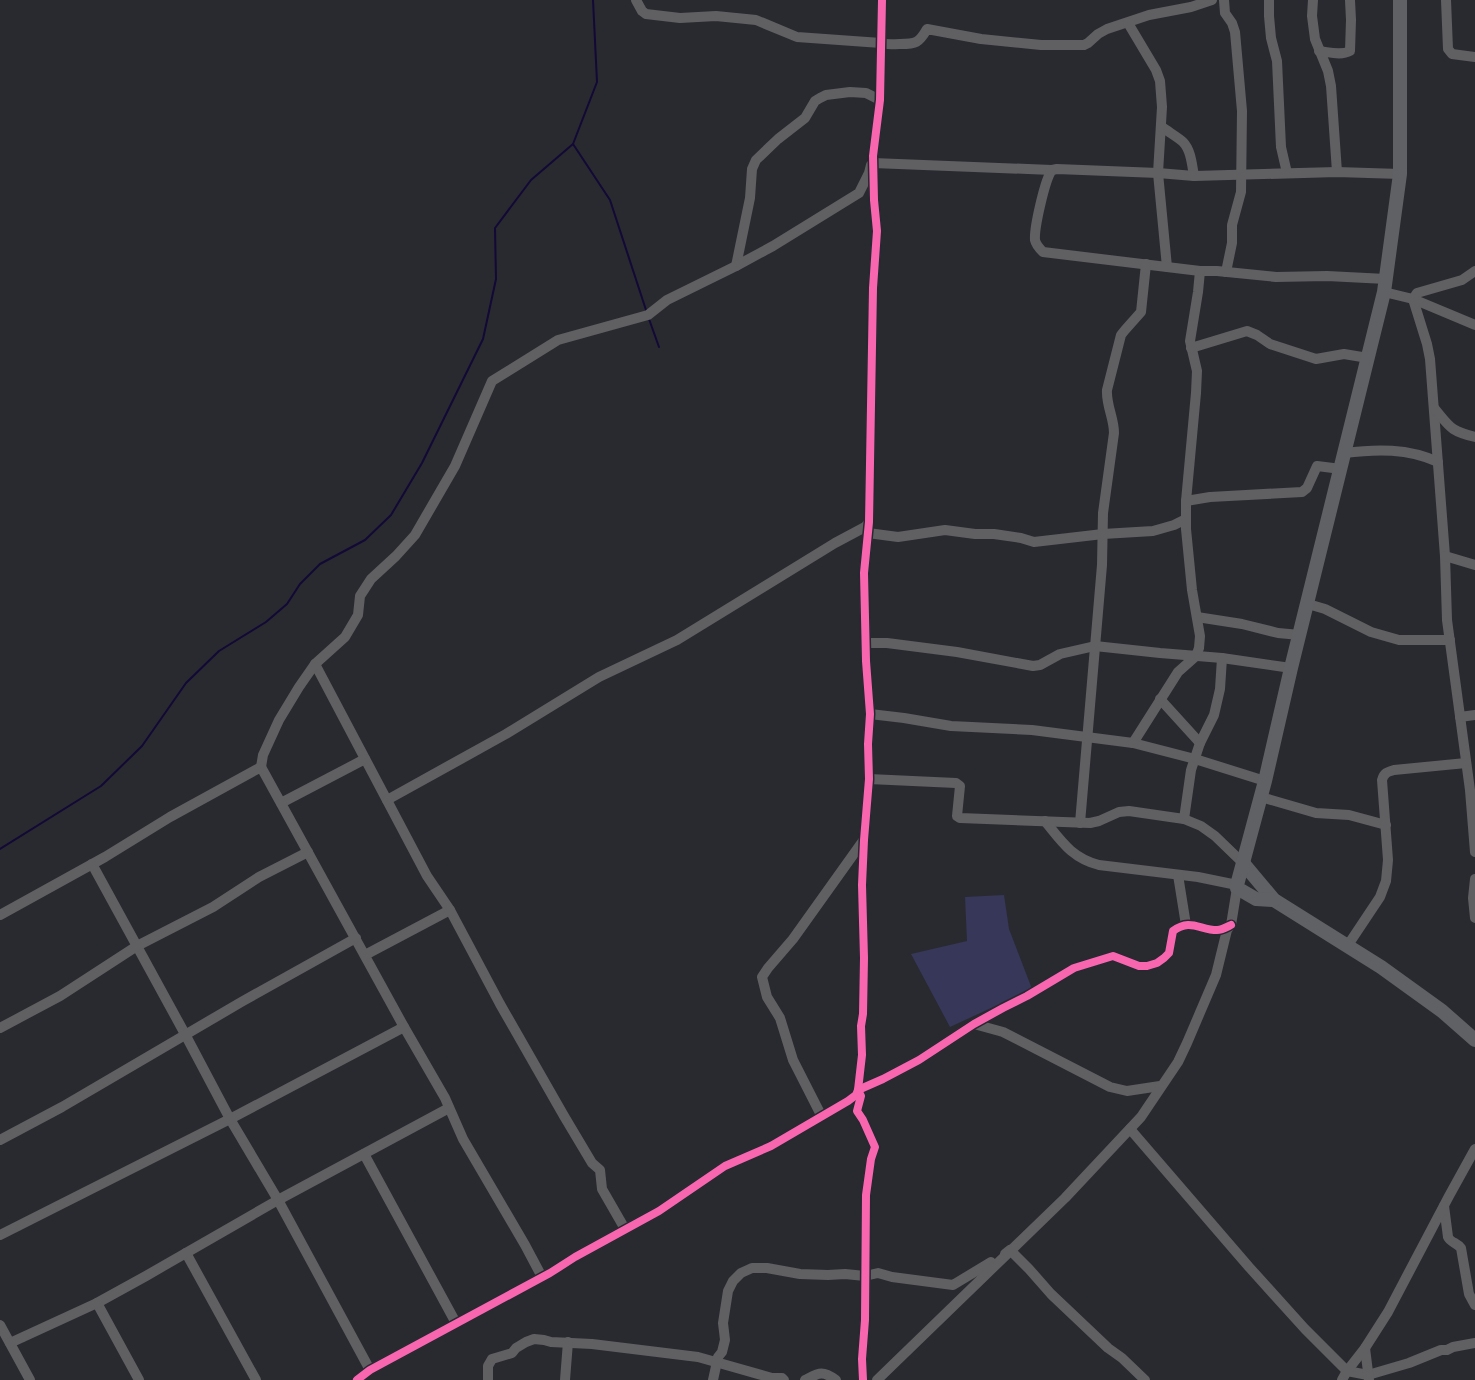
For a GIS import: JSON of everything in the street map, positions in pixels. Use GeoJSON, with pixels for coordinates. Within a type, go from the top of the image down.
{"type":"FeatureCollection","features":[{"type":"Feature","properties":{"kind":"main road"},"geometry":{"type":"LineString","coordinates":[[1274,900],[1256,899],[1237,887],[1265,781],[1385,285],[1401,174],[1400,0]]}},
{"type":"Feature","properties":{"kind":"main road"},"geometry":{"type":"LineString","coordinates":[[1243,863],[1274,900],[1381,967],[1442,1011],[1475,1040]]}},
{"type":"Feature","properties":{"kind":"street"},"geometry":{"type":"LineString","coordinates":[[636,0],[646,14],[680,18],[716,16],[756,20],[798,37],[887,45],[912,45],[921,39],[927,29],[981,39],[1030,44],[1084,45],[1107,29],[1212,0]]}},
{"type":"Feature","properties":{"kind":"street"},"geometry":{"type":"LineString","coordinates":[[357,1380],[370,1370],[659,1211],[725,1166],[771,1146],[856,1095],[858,1090],[863,1014],[864,840],[869,779],[870,714],[864,573],[869,527],[873,288],[877,231],[873,160],[880,100],[882,0]]}},
{"type":"Feature","properties":{"kind":"street"},"geometry":{"type":"LineString","coordinates":[[1224,0],[1225,13],[1233,26],[1242,111],[1241,192],[1232,225],[1232,243],[1226,272]]}},
{"type":"Feature","properties":{"kind":"street"},"geometry":{"type":"LineString","coordinates":[[1269,0],[1271,38],[1276,61],[1281,147],[1287,173]]}},
{"type":"Feature","properties":{"kind":"street"},"geometry":{"type":"LineString","coordinates":[[1312,0],[1315,39],[1328,71],[1331,86],[1337,172]]}},
{"type":"Feature","properties":{"kind":"street"},"geometry":{"type":"LineString","coordinates":[[1319,51],[1342,54],[1350,51],[1350,0]]}},
{"type":"Feature","properties":{"kind":"street"},"geometry":{"type":"LineString","coordinates":[[1446,0],[1449,52],[1475,57]]}},
{"type":"Feature","properties":{"kind":"street"},"geometry":{"type":"LineString","coordinates":[[1128,23],[1156,70],[1160,81],[1162,127],[1158,173],[1167,267]]}},
{"type":"Feature","properties":{"kind":"street"},"geometry":{"type":"LineString","coordinates":[[736,266],[750,198],[752,169],[756,160],[805,117],[819,98],[850,92],[866,93],[880,100]]}},
{"type":"Feature","properties":{"kind":"street"},"geometry":{"type":"LineString","coordinates":[[1162,127],[1182,141],[1190,158],[1194,176]]}},
{"type":"Feature","properties":{"kind":"street"},"geometry":{"type":"LineString","coordinates":[[873,160],[1194,176],[1337,172],[1401,174]]}},
{"type":"Feature","properties":{"kind":"street"},"geometry":{"type":"LineString","coordinates":[[542,1277],[463,1139],[449,1108],[261,767],[263,755],[279,720],[299,687],[315,664],[345,637],[358,615],[360,596],[371,579],[415,535],[455,466],[492,381],[558,340],[648,315],[667,300],[736,266],[793,234],[854,198],[864,185],[873,160]]}},
{"type":"Feature","properties":{"kind":"street"},"geometry":{"type":"LineString","coordinates":[[1052,170],[1046,184],[1036,226],[1035,240],[1043,252],[1200,271],[1276,277],[1327,276],[1385,285],[1475,325]]}},
{"type":"Feature","properties":{"kind":"street"},"geometry":{"type":"LineString","coordinates":[[1080,823],[1102,565],[1105,495],[1114,433],[1114,423],[1107,399],[1108,382],[1121,335],[1141,312],[1146,264]]}},
{"type":"Feature","properties":{"kind":"street"},"geometry":{"type":"LineString","coordinates":[[1133,743],[1178,672],[1196,656],[1200,636],[1190,573],[1186,501],[1197,371],[1190,341],[1200,271]]}},
{"type":"Feature","properties":{"kind":"street"},"geometry":{"type":"LineString","coordinates":[[1413,299],[1417,293],[1462,280],[1473,274]]}},
{"type":"Feature","properties":{"kind":"street"},"geometry":{"type":"LineString","coordinates":[[1413,299],[1430,359],[1445,556],[1447,620],[1466,763],[1472,790],[1475,852]]}},
{"type":"Feature","properties":{"kind":"street"},"geometry":{"type":"LineString","coordinates":[[1191,348],[1247,331],[1270,344],[1316,359],[1344,354],[1368,358]]}},
{"type":"Feature","properties":{"kind":"street"},"geometry":{"type":"LineString","coordinates":[[1434,408],[1451,429],[1475,436]]}},
{"type":"Feature","properties":{"kind":"street"},"geometry":{"type":"LineString","coordinates":[[1344,453],[1391,450],[1422,455],[1438,462]]}},
{"type":"Feature","properties":{"kind":"street"},"geometry":{"type":"LineString","coordinates":[[1186,501],[1210,497],[1302,492],[1307,488],[1317,466],[1341,469]]}},
{"type":"Feature","properties":{"kind":"street"},"geometry":{"type":"LineString","coordinates":[[387,800],[497,739],[599,677],[677,640],[865,527],[898,537],[945,530],[994,534],[1034,542],[1153,531],[1186,519]]}},
{"type":"Feature","properties":{"kind":"street"},"geometry":{"type":"LineString","coordinates":[[1445,556],[1475,565]]}},
{"type":"Feature","properties":{"kind":"street"},"geometry":{"type":"LineString","coordinates":[[1308,604],[1325,609],[1371,632],[1399,640],[1450,640]]}},
{"type":"Feature","properties":{"kind":"street"},"geometry":{"type":"LineString","coordinates":[[1197,617],[1242,624],[1278,633],[1300,635]]}},
{"type":"Feature","properties":{"kind":"street"},"geometry":{"type":"LineString","coordinates":[[867,643],[945,650],[1033,666],[1040,665],[1060,654],[1095,646],[1222,658],[1291,668]]}},
{"type":"Feature","properties":{"kind":"street"},"geometry":{"type":"LineString","coordinates":[[1184,819],[1191,770],[1200,743],[1214,715],[1220,689],[1222,658]]}},
{"type":"Feature","properties":{"kind":"street"},"geometry":{"type":"LineString","coordinates":[[315,664],[427,876],[450,910],[564,1116],[592,1163],[600,1170],[602,1189],[625,1230]]}},
{"type":"Feature","properties":{"kind":"street"},"geometry":{"type":"LineString","coordinates":[[1160,699],[1200,743]]}},
{"type":"Feature","properties":{"kind":"street"},"geometry":{"type":"LineString","coordinates":[[870,714],[951,726],[1032,730],[1133,743],[1265,781]]}},
{"type":"Feature","properties":{"kind":"street"},"geometry":{"type":"LineString","coordinates":[[1460,717],[1475,715]]}},
{"type":"Feature","properties":{"kind":"street"},"geometry":{"type":"LineString","coordinates":[[281,803],[365,759]]}},
{"type":"Feature","properties":{"kind":"street"},"geometry":{"type":"LineString","coordinates":[[1348,945],[1380,897],[1386,881],[1388,860],[1383,774],[1394,770],[1466,763]]}},
{"type":"Feature","properties":{"kind":"street"},"geometry":{"type":"LineString","coordinates":[[0,915],[261,767]]}},
{"type":"Feature","properties":{"kind":"street"},"geometry":{"type":"LineString","coordinates":[[869,779],[956,783],[960,786],[957,816],[960,818],[1080,823],[1099,821],[1119,812],[1129,811],[1184,819],[1201,826],[1215,836],[1243,863]]}},
{"type":"Feature","properties":{"kind":"street"},"geometry":{"type":"LineString","coordinates":[[1261,797],[1316,813],[1349,815],[1386,825]]}},
{"type":"Feature","properties":{"kind":"street"},"geometry":{"type":"LineString","coordinates":[[877,1380],[1065,1198],[1141,1117],[1178,1062],[1215,975],[1227,930],[1232,925],[1237,887],[1217,880],[1087,862],[1074,855],[1045,821]]}},
{"type":"Feature","properties":{"kind":"street"},"geometry":{"type":"LineString","coordinates":[[821,1115],[793,1060],[780,1018],[767,997],[762,978],[864,840]]}},
{"type":"Feature","properties":{"kind":"street"},"geometry":{"type":"LineString","coordinates":[[0,1028],[60,996],[136,946],[213,907],[259,877],[308,852]]}},
{"type":"Feature","properties":{"kind":"street"},"geometry":{"type":"LineString","coordinates":[[92,864],[230,1119],[278,1200],[370,1370]]}},
{"type":"Feature","properties":{"kind":"street"},"geometry":{"type":"LineString","coordinates":[[1178,875],[1186,925]]}},
{"type":"Feature","properties":{"kind":"street"},"geometry":{"type":"LineString","coordinates":[[1475,879],[1473,898],[1475,918]]}},
{"type":"Feature","properties":{"kind":"street"},"geometry":{"type":"LineString","coordinates":[[365,955],[450,910]]}},
{"type":"Feature","properties":{"kind":"street"},"geometry":{"type":"LineString","coordinates":[[858,1090],[926,1056],[974,1024],[1074,968],[1113,956],[1139,966],[1147,966],[1157,963],[1169,953],[1173,931],[1180,926],[1192,925],[1219,930],[1232,925]]}},
{"type":"Feature","properties":{"kind":"street"},"geometry":{"type":"LineString","coordinates":[[0,1140],[62,1107],[185,1034],[356,938]]}},
{"type":"Feature","properties":{"kind":"street"},"geometry":{"type":"LineString","coordinates":[[974,1024],[1003,1032],[1110,1087],[1127,1091],[1160,1086]]}},
{"type":"Feature","properties":{"kind":"street"},"geometry":{"type":"LineString","coordinates":[[0,1235],[230,1119],[404,1027]]}},
{"type":"Feature","properties":{"kind":"street"},"geometry":{"type":"LineString","coordinates":[[858,1090],[861,1096],[857,1113],[863,1120],[874,1147],[866,1195],[863,1380]]}},
{"type":"Feature","properties":{"kind":"street"},"geometry":{"type":"LineString","coordinates":[[10,1343],[97,1303],[278,1200],[449,1108]]}},
{"type":"Feature","properties":{"kind":"street"},"geometry":{"type":"LineString","coordinates":[[1130,1129],[1249,1268],[1319,1343],[1344,1376],[1369,1378],[1441,1350],[1475,1343]]}},
{"type":"Feature","properties":{"kind":"street"},"geometry":{"type":"LineString","coordinates":[[1344,1376],[1388,1312],[1475,1149]]}},
{"type":"Feature","properties":{"kind":"street"},"geometry":{"type":"LineString","coordinates":[[364,1154],[456,1323]]}},
{"type":"Feature","properties":{"kind":"street"},"geometry":{"type":"LineString","coordinates":[[1444,1205],[1448,1237],[1461,1248],[1469,1294],[1475,1305]]}},
{"type":"Feature","properties":{"kind":"street"},"geometry":{"type":"LineString","coordinates":[[712,1380],[725,1340],[723,1323],[728,1291],[733,1281],[741,1273],[752,1268],[767,1268],[800,1274],[865,1276],[878,1273],[954,1285],[1010,1250]]}},
{"type":"Feature","properties":{"kind":"street"},"geometry":{"type":"LineString","coordinates":[[1010,1250],[1051,1294],[1145,1380]]}},
{"type":"Feature","properties":{"kind":"street"},"geometry":{"type":"LineString","coordinates":[[186,1253],[256,1380]]}},
{"type":"Feature","properties":{"kind":"street"},"geometry":{"type":"LineString","coordinates":[[97,1303],[139,1380]]}},
{"type":"Feature","properties":{"kind":"street"},"geometry":{"type":"LineString","coordinates":[[0,1325],[30,1380]]}},
{"type":"Feature","properties":{"kind":"street"},"geometry":{"type":"LineString","coordinates":[[488,1380],[488,1366],[492,1359],[512,1353],[516,1348],[534,1339],[698,1357],[784,1380]]}},
{"type":"Feature","properties":{"kind":"street"},"geometry":{"type":"LineString","coordinates":[[565,1380],[568,1342]]}},
{"type":"Feature","properties":{"kind":"street"},"geometry":{"type":"LineString","coordinates":[[1365,1348],[1369,1378]]}},
{"type":"Feature","properties":{"kind":"street"},"geometry":{"type":"LineString","coordinates":[[805,1380],[820,1373],[836,1380]]}},
{"type":"Feature","properties":{"kind":"shaded area"},"geometry":{"type":"Polygon","coordinates":[[[1004,895],[1009,929],[1032,989],[950,1027],[911,954],[967,941],[965,897],[1004,895]]]}},
{"type":"Feature","properties":{"kind":"waterway"},"geometry":{"type":"LineString","coordinates":[[0,849],[101,786],[142,746],[186,683],[219,651],[266,622],[287,604],[300,584],[320,564],[365,540],[391,515],[422,463],[483,339],[496,279],[495,228],[531,180],[573,144],[597,82],[593,0]]}},
{"type":"Feature","properties":{"kind":"waterway"},"geometry":{"type":"LineString","coordinates":[[573,144],[610,200],[646,310]]}},
{"type":"Feature","properties":{"kind":"waterway"},"geometry":{"type":"LineString","coordinates":[[649,319],[659,347]]}},
{"type":"Feature","properties":{"kind":"cycle path"},"geometry":{"type":"LineString","coordinates":[[863,1380],[866,1195],[875,1147],[857,1111],[861,1096],[858,1090],[863,1014],[862,885],[869,779],[870,714],[864,573],[869,522],[873,288],[877,231],[873,156],[880,100],[882,0]]}},
{"type":"Feature","properties":{"kind":"cycle path"},"geometry":{"type":"LineString","coordinates":[[357,1380],[370,1370],[659,1211],[725,1166],[771,1146],[848,1101],[856,1095],[858,1090],[919,1060],[974,1024],[1074,968],[1113,956],[1139,966],[1147,966],[1157,963],[1169,953],[1173,931],[1179,927],[1190,925],[1217,930],[1231,925]]}}]}
